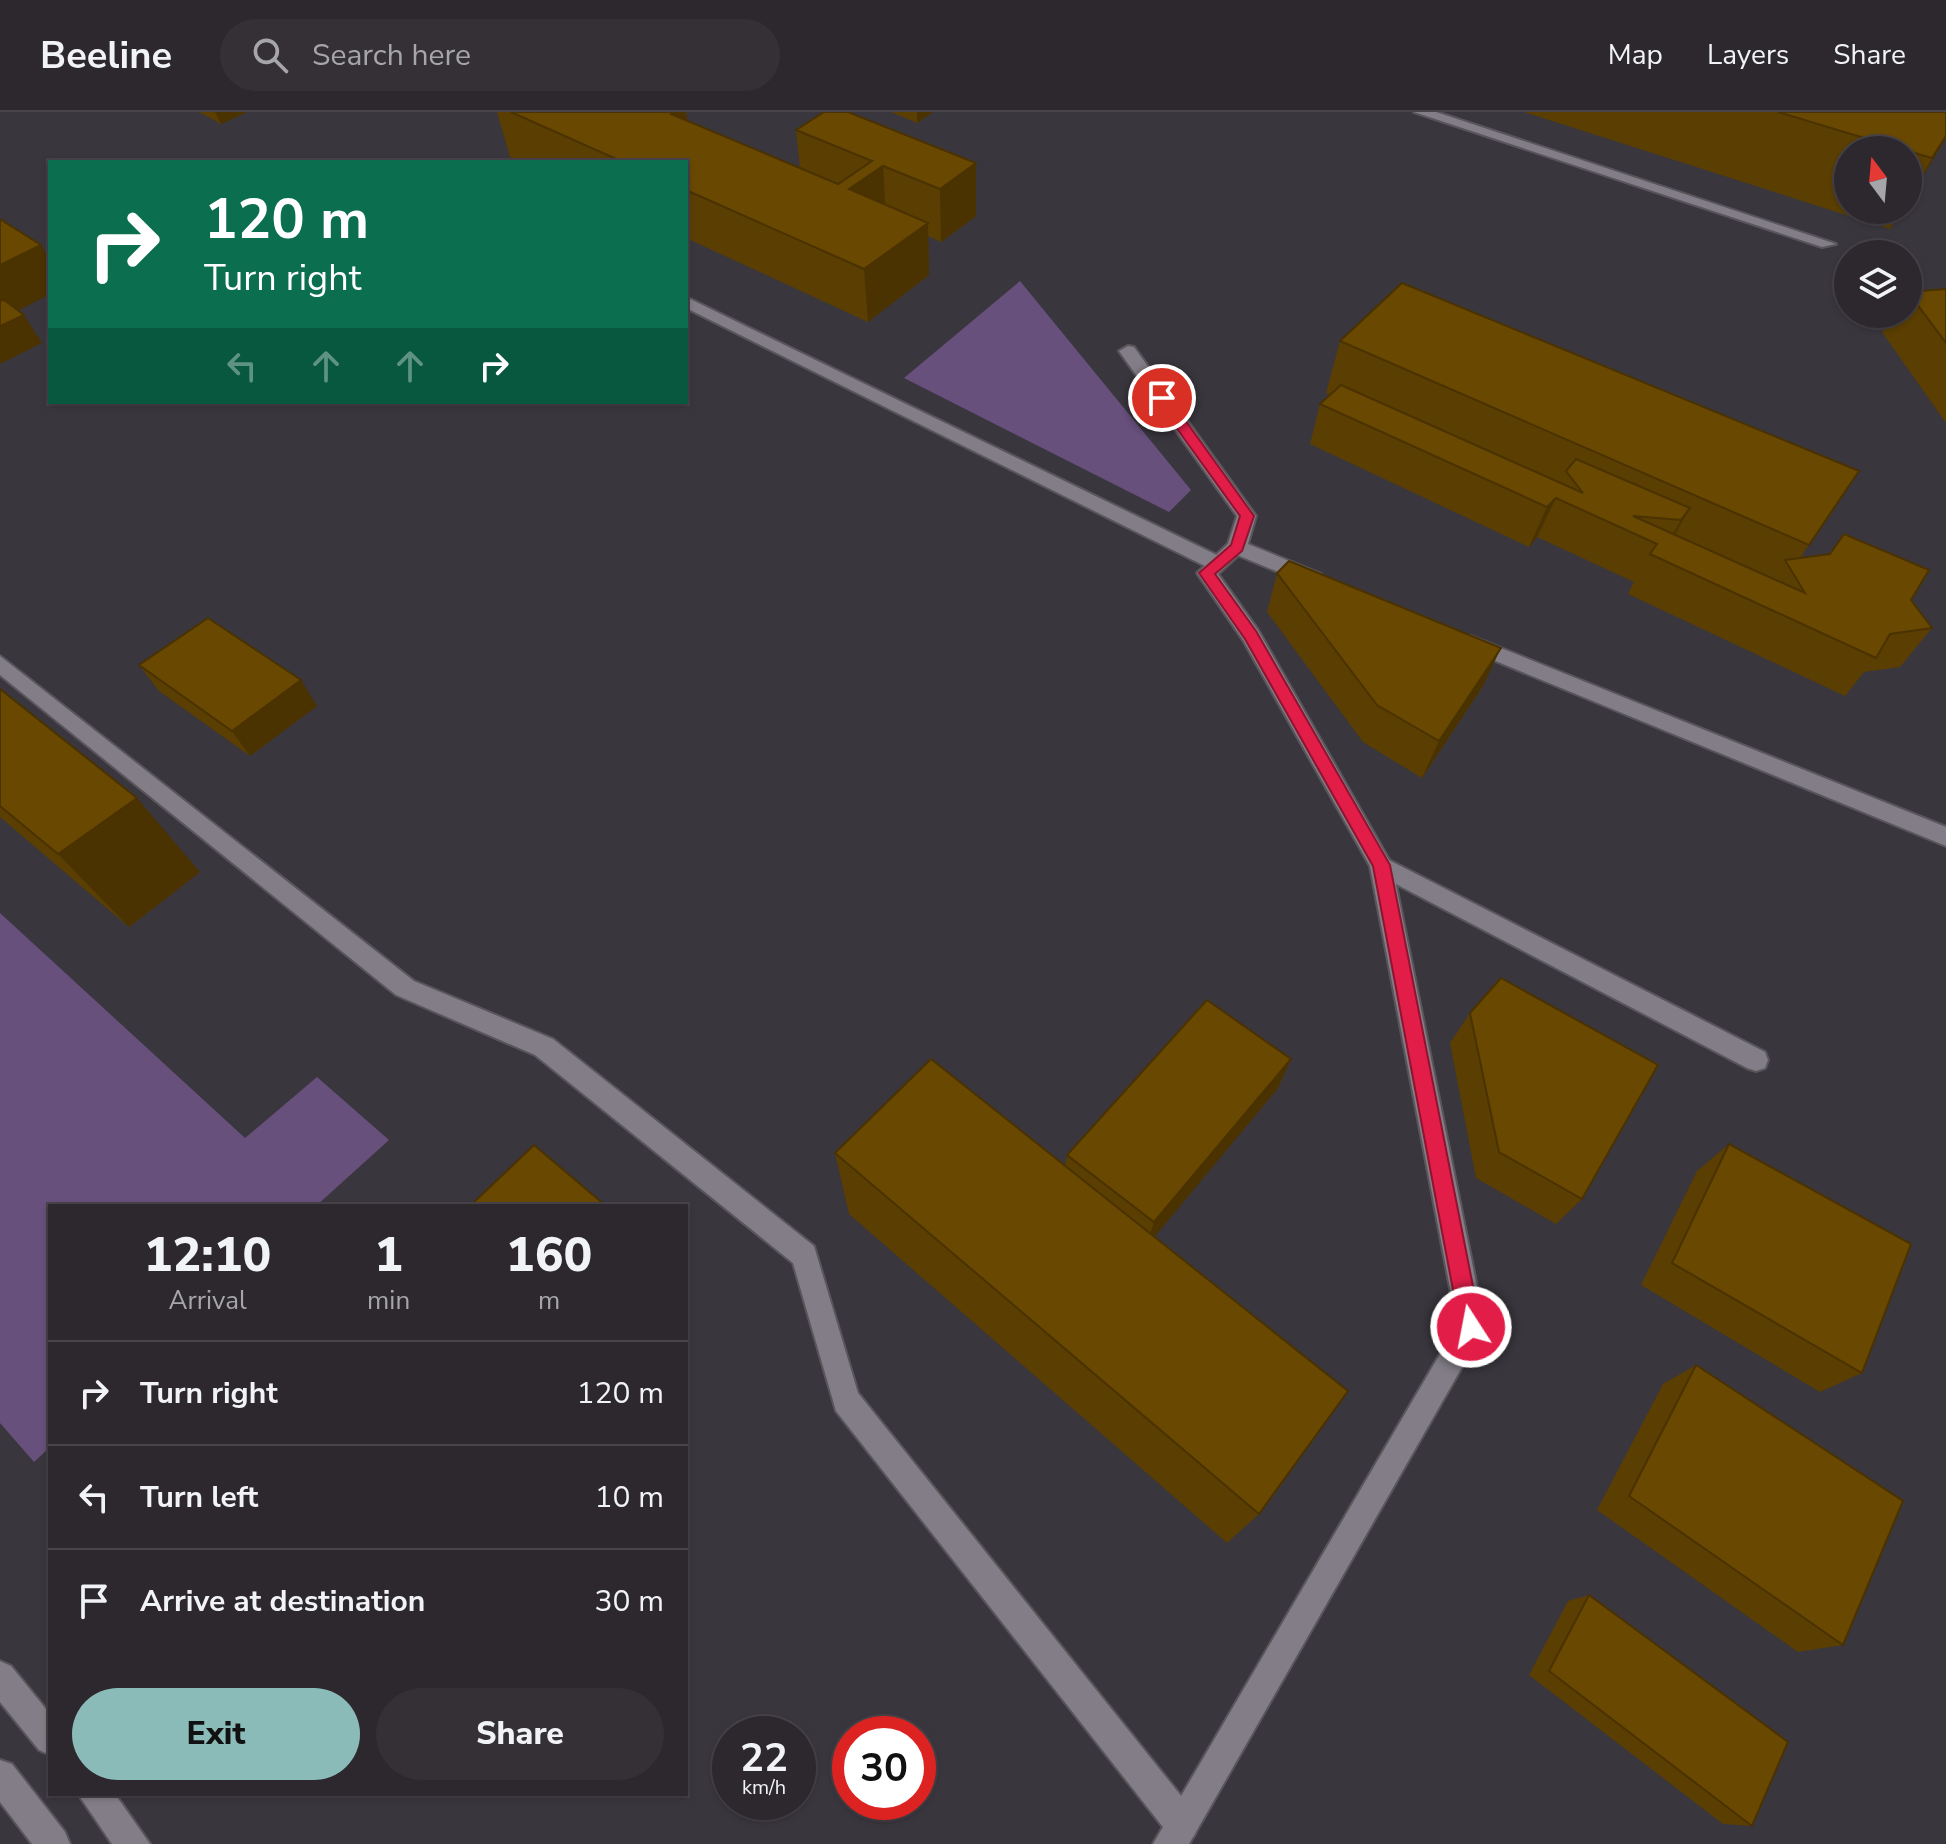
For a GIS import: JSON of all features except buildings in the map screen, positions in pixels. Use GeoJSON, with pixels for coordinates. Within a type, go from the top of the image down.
{"type":"FeatureCollection","features":[{"type":"Feature","properties":{"kind":"street"},"geometry":{"type":"LineString","coordinates":[[1421,112],[1828,244]]}},
{"type":"Feature","properties":{"kind":"street"},"geometry":{"type":"LineString","coordinates":[[688,303],[1227,556],[1341,589]]}},
{"type":"Feature","properties":{"kind":"street"},"geometry":{"type":"LineString","coordinates":[[0,664],[405,988],[544,1047],[804,1255],[846,1401],[1176,1834],[1471,1327],[1381,865],[1251,635],[1207,573],[1227,556],[1247,516],[1128,351]]}},
{"type":"Feature","properties":{"kind":"street"},"geometry":{"type":"LineString","coordinates":[[1444,632],[1946,837]]}},
{"type":"Feature","properties":{"kind":"street"},"geometry":{"type":"LineString","coordinates":[[1381,865],[1756,1060]]}},
{"type":"Feature","properties":{"kind":"street"},"geometry":{"type":"LineString","coordinates":[[0,1677],[48,1737]]}},
{"type":"Feature","properties":{"kind":"street"},"geometry":{"type":"LineString","coordinates":[[0,1776],[53,1844]]}},
{"type":"Feature","properties":{"kind":"street"},"geometry":{"type":"LineString","coordinates":[[96,1796],[133,1844]]}},
{"type":"Feature","properties":{"kind":"shaded area"},"geometry":{"type":"Polygon","coordinates":[[[1020,281],[1191,490],[1169,512],[904,378],[1020,281]]]}},
{"type":"Feature","properties":{"kind":"shaded area"},"geometry":{"type":"Polygon","coordinates":[[[0,913],[245,1138],[317,1077],[389,1140],[318,1204],[48,1204],[48,1449],[34,1462],[0,1423],[0,913]]]}},
{"type":"Feature","properties":{"kind":"route"},"geometry":{"type":"LineString","coordinates":[[1162,398],[1247,516],[1237,547],[1207,573],[1251,635],[1381,865],[1471,1327]]}}]}
